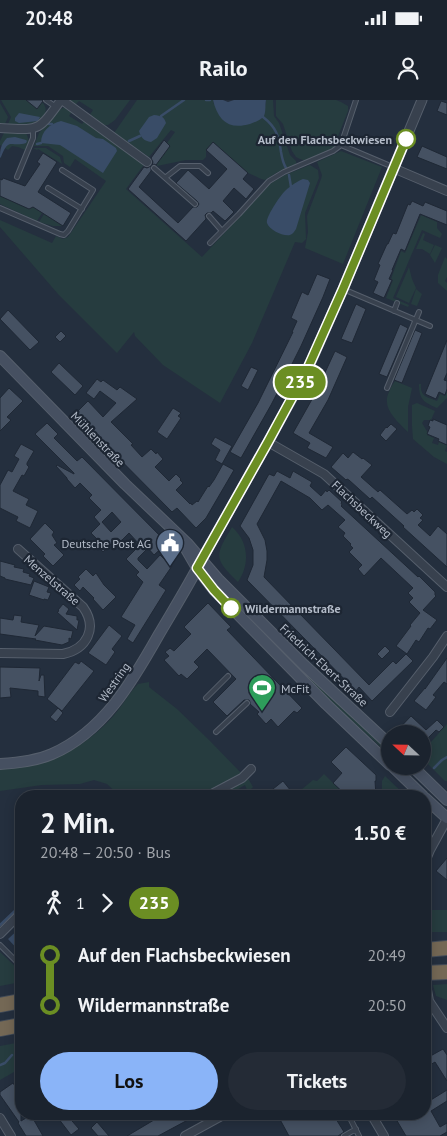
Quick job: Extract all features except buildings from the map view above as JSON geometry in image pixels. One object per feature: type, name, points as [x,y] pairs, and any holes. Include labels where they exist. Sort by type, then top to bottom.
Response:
[{"type":"highway","points":[[431,949],[447,948]]},
{"type":"highway","points":[[431,974],[447,972]]},
{"type":"highway","points":[[0,1005],[15,1002]]},
{"type":"highway","points":[[0,1029],[15,1027]]},
{"type":"main road","name":"Mühlenstraße","points":[[0,356],[125,484],[180,537],[199,563]]},
{"type":"main road","name":"Friedrich-Ebert-Straße","points":[[199,563],[218,579],[291,652],[381,737]]},
{"type":"main road","name":"Friedrich-Ebert-Straße","points":[[199,563],[214,590],[326,704],[381,756]]},
{"type":"main road","name":"Westring","points":[[0,764],[26,761],[52,754],[90,730],[104,717],[139,669],[199,563]]},
{"type":"main road","name":"Friedrich-Ebert-Straße","points":[[401,775],[417,790]]},
{"type":"main road","points":[[421,775],[447,800]]},
{"type":"main road","name":"Friedrich-Ebert-Straße","points":[[431,804],[447,819]]},
{"type":"street","points":[[199,563],[306,372],[422,100]]},
{"type":"street","points":[[0,128],[33,129],[39,127],[60,102],[147,162]]},
{"type":"street","points":[[393,168],[447,191]]},
{"type":"street","name":"Flachsbeckweg","points":[[268,442],[324,474],[447,587]]},
{"type":"street","name":"Menzelstraße","points":[[0,653],[63,654],[75,650],[84,642],[90,632],[88,616],[83,607],[18,549]]},
{"type":"street","points":[[390,712],[447,636]]},
{"type":"street","points":[[219,790],[242,778],[251,769]]},
{"type":"street","points":[[431,848],[447,819]]},
{"type":"street","points":[[0,934],[15,919]]},
{"type":"street","points":[[431,1007],[447,1028]]},
{"type":"street","points":[[0,1118],[11,1136]]},
{"type":"street","points":[[185,1136],[214,1120]]},
{"type":"street","points":[[375,1120],[384,1136]]},
{"type":"lane","points":[[46,100],[60,102]]},
{"type":"lane","points":[[210,243],[269,181],[284,172],[333,151],[341,145],[356,100]]},
{"type":"lane","points":[[17,177],[33,138],[33,129]]},
{"type":"lane","points":[[341,145],[393,168]]},
{"type":"lane","points":[[166,177],[180,166],[200,166],[208,173]]},
{"type":"lane","points":[[154,168],[195,204]]},
{"type":"lane","points":[[0,208],[64,235],[93,190],[62,170]]},
{"type":"lane","points":[[48,188],[82,209]]},
{"type":"lane","points":[[209,216],[222,231]]},
{"type":"lane","points":[[343,289],[430,326]]},
{"type":"lane","points":[[394,311],[397,303]]},
{"type":"lane","points":[[387,388],[418,312]]},
{"type":"lane","points":[[206,698],[228,676]]},
{"type":"lane","points":[[216,732],[247,703]]},
{"type":"lane","points":[[0,946],[15,960]]},
{"type":"lane","points":[[351,1120],[359,1136]]},
{"type":"lane","points":[[344,1136],[356,1129]]},
{"type":"green space","points":[[1,100],[26,100],[37,108],[42,102],[46,110],[41,120],[33,124],[8,124],[11,117]]},
{"type":"green space","points":[[68,100],[130,100],[115,120],[108,125],[103,125],[89,116],[93,110],[79,101],[75,105]]},
{"type":"green space","points":[[137,100],[213,100],[214,104],[264,114],[266,100],[273,100],[274,116],[279,123],[290,155],[296,161],[296,164],[265,180],[248,173],[213,142],[206,150],[206,157],[203,160],[186,160],[157,166],[157,163],[170,146],[167,143],[175,132],[171,130],[149,157],[114,133]]},
{"type":"green space","points":[[276,100],[336,100],[348,106],[348,111],[333,149],[306,161],[296,157],[292,151],[283,124],[276,116]]},
{"type":"green space","points":[[0,103],[8,117],[5,124],[0,123]]},
{"type":"green space","points":[[65,107],[72,111],[69,116],[82,124],[85,120],[140,160],[139,162],[144,165],[126,189],[202,257],[271,183],[310,165],[318,170],[319,178],[305,213],[306,239],[302,243],[295,242],[252,343],[220,403],[163,365],[135,336],[134,332],[117,353],[58,294],[0,227],[0,220],[52,243],[56,236],[63,239],[68,237],[106,181],[75,159],[70,167],[64,163],[63,156],[48,146],[34,146],[39,133],[58,110]]},
{"type":"green space","points":[[4,133],[25,133],[29,141],[25,150],[12,146],[8,150],[0,145]]},
{"type":"green space","points":[[33,148],[46,148],[60,157],[62,164],[38,149]]},
{"type":"green space","points":[[341,151],[382,167],[343,264],[305,248],[308,232],[307,216],[322,175],[317,162]]},
{"type":"green space","points":[[0,196],[29,209],[33,207],[42,213],[37,221],[0,204]]},
{"type":"green space","points":[[44,214],[63,226],[53,226],[39,222]]},
{"type":"green space","points":[[421,215],[437,222],[437,228],[442,234],[440,238],[422,230],[393,298],[409,305],[408,307],[386,298],[401,251],[405,253]]},
{"type":"green space","points":[[423,233],[425,234],[423,240],[434,245],[430,254],[422,249],[416,249]]},
{"type":"green space","points":[[435,245],[442,248],[435,263],[430,255]]},
{"type":"green space","points":[[445,257],[447,259],[447,277],[445,281],[447,283],[447,291],[438,283],[438,275]]},
{"type":"green space","points":[[409,267],[416,288],[409,303],[396,297]]},
{"type":"green space","points":[[416,289],[422,294],[417,306],[411,304]]},
{"type":"green space","points":[[395,381],[412,388],[408,407],[408,432],[391,414],[387,403],[389,392]]},
{"type":"green space","points":[[419,384],[421,384],[423,394],[427,397],[437,401],[440,394],[445,396],[447,392],[447,398],[437,408],[432,406],[421,397]]},
{"type":"green space","points":[[417,403],[435,411],[431,420],[424,420],[422,423],[428,433],[427,435],[434,438],[432,443],[438,445],[439,442],[447,445],[445,451],[447,452],[447,464],[434,457],[413,439],[412,405]]},
{"type":"green space","points":[[232,527],[242,539],[246,553],[245,568],[238,582],[224,567],[219,556],[222,544]]},
{"type":"green space","points":[[270,640],[381,741],[381,747],[317,690]]},
{"type":"green space","points":[[149,682],[149,687],[177,709],[243,775],[214,790],[114,790],[107,784],[94,780],[80,784],[42,785],[0,791],[0,769],[43,762],[58,757],[76,747],[108,721],[138,684]]},
{"type":"green space","points":[[447,724],[447,781],[431,767],[431,742]]},
{"type":"green space","points":[[324,774],[340,790],[301,790],[313,780],[317,781]]},
{"type":"green space","points":[[385,776],[400,790],[382,790],[382,781]]},
{"type":"green space","points":[[246,778],[253,787],[247,790],[245,785],[236,790],[224,790]]},
{"type":"green space","points":[[431,910],[447,910],[447,932],[431,932]]},
{"type":"green space","points":[[0,952],[15,966],[15,983],[0,986]]},
{"type":"green space","points":[[447,984],[447,1000],[436,996],[433,985]]},
{"type":"green space","points":[[15,1043],[15,1071],[0,1080],[0,1046]]},
{"type":"water","points":[[213,100],[228,102],[234,100],[266,100],[265,114],[258,121],[250,124],[243,126],[230,125],[221,118]]},
{"type":"water","points":[[19,113],[40,117],[38,121],[19,123],[15,121],[15,118]]},
{"type":"water","points":[[154,115],[162,117],[166,123],[157,138],[151,142],[146,141],[139,131],[149,117]]},
{"type":"water","points":[[61,121],[77,126],[116,148],[117,151],[103,173],[60,145],[41,143],[41,139],[47,129]]},
{"type":"water","points":[[15,137],[27,141],[26,143],[8,145],[0,158],[3,142],[7,138]]},
{"type":"water","points":[[303,179],[308,180],[310,183],[296,229],[290,235],[284,235],[268,226],[268,216],[284,192]]},
{"type":"water","points":[[15,933],[15,947],[8,939]]},
{"type":"waterway","points":[[161,116],[184,100]]},
{"type":"waterway","points":[[263,117],[276,132],[286,168]]},
{"type":"waterway","points":[[129,141],[140,136]]},
{"type":"waterway","points":[[37,144],[41,143]]},
{"type":"waterway","points":[[289,175],[291,187]]},
{"type":"waterway","points":[[434,768],[447,757]]},
{"type":"waterway","points":[[0,925],[15,911]]},
{"type":"waterway","points":[[0,1065],[5,1063],[12,1055]]},
{"type":"bus line","name":"235","points":[[231,608],[197,568],[306,372],[406,139]]},
{"type":"place","name":"Auf den Flachsbeckwiesen","points":[[406,139]]},
{"type":"place","name":"Deutsche Post AG","points":[[170,567]]},
{"type":"place","name":"Wildermannstraße","points":[[231,608]]},
{"type":"place","name":"McFit","points":[[262,712]]}]
